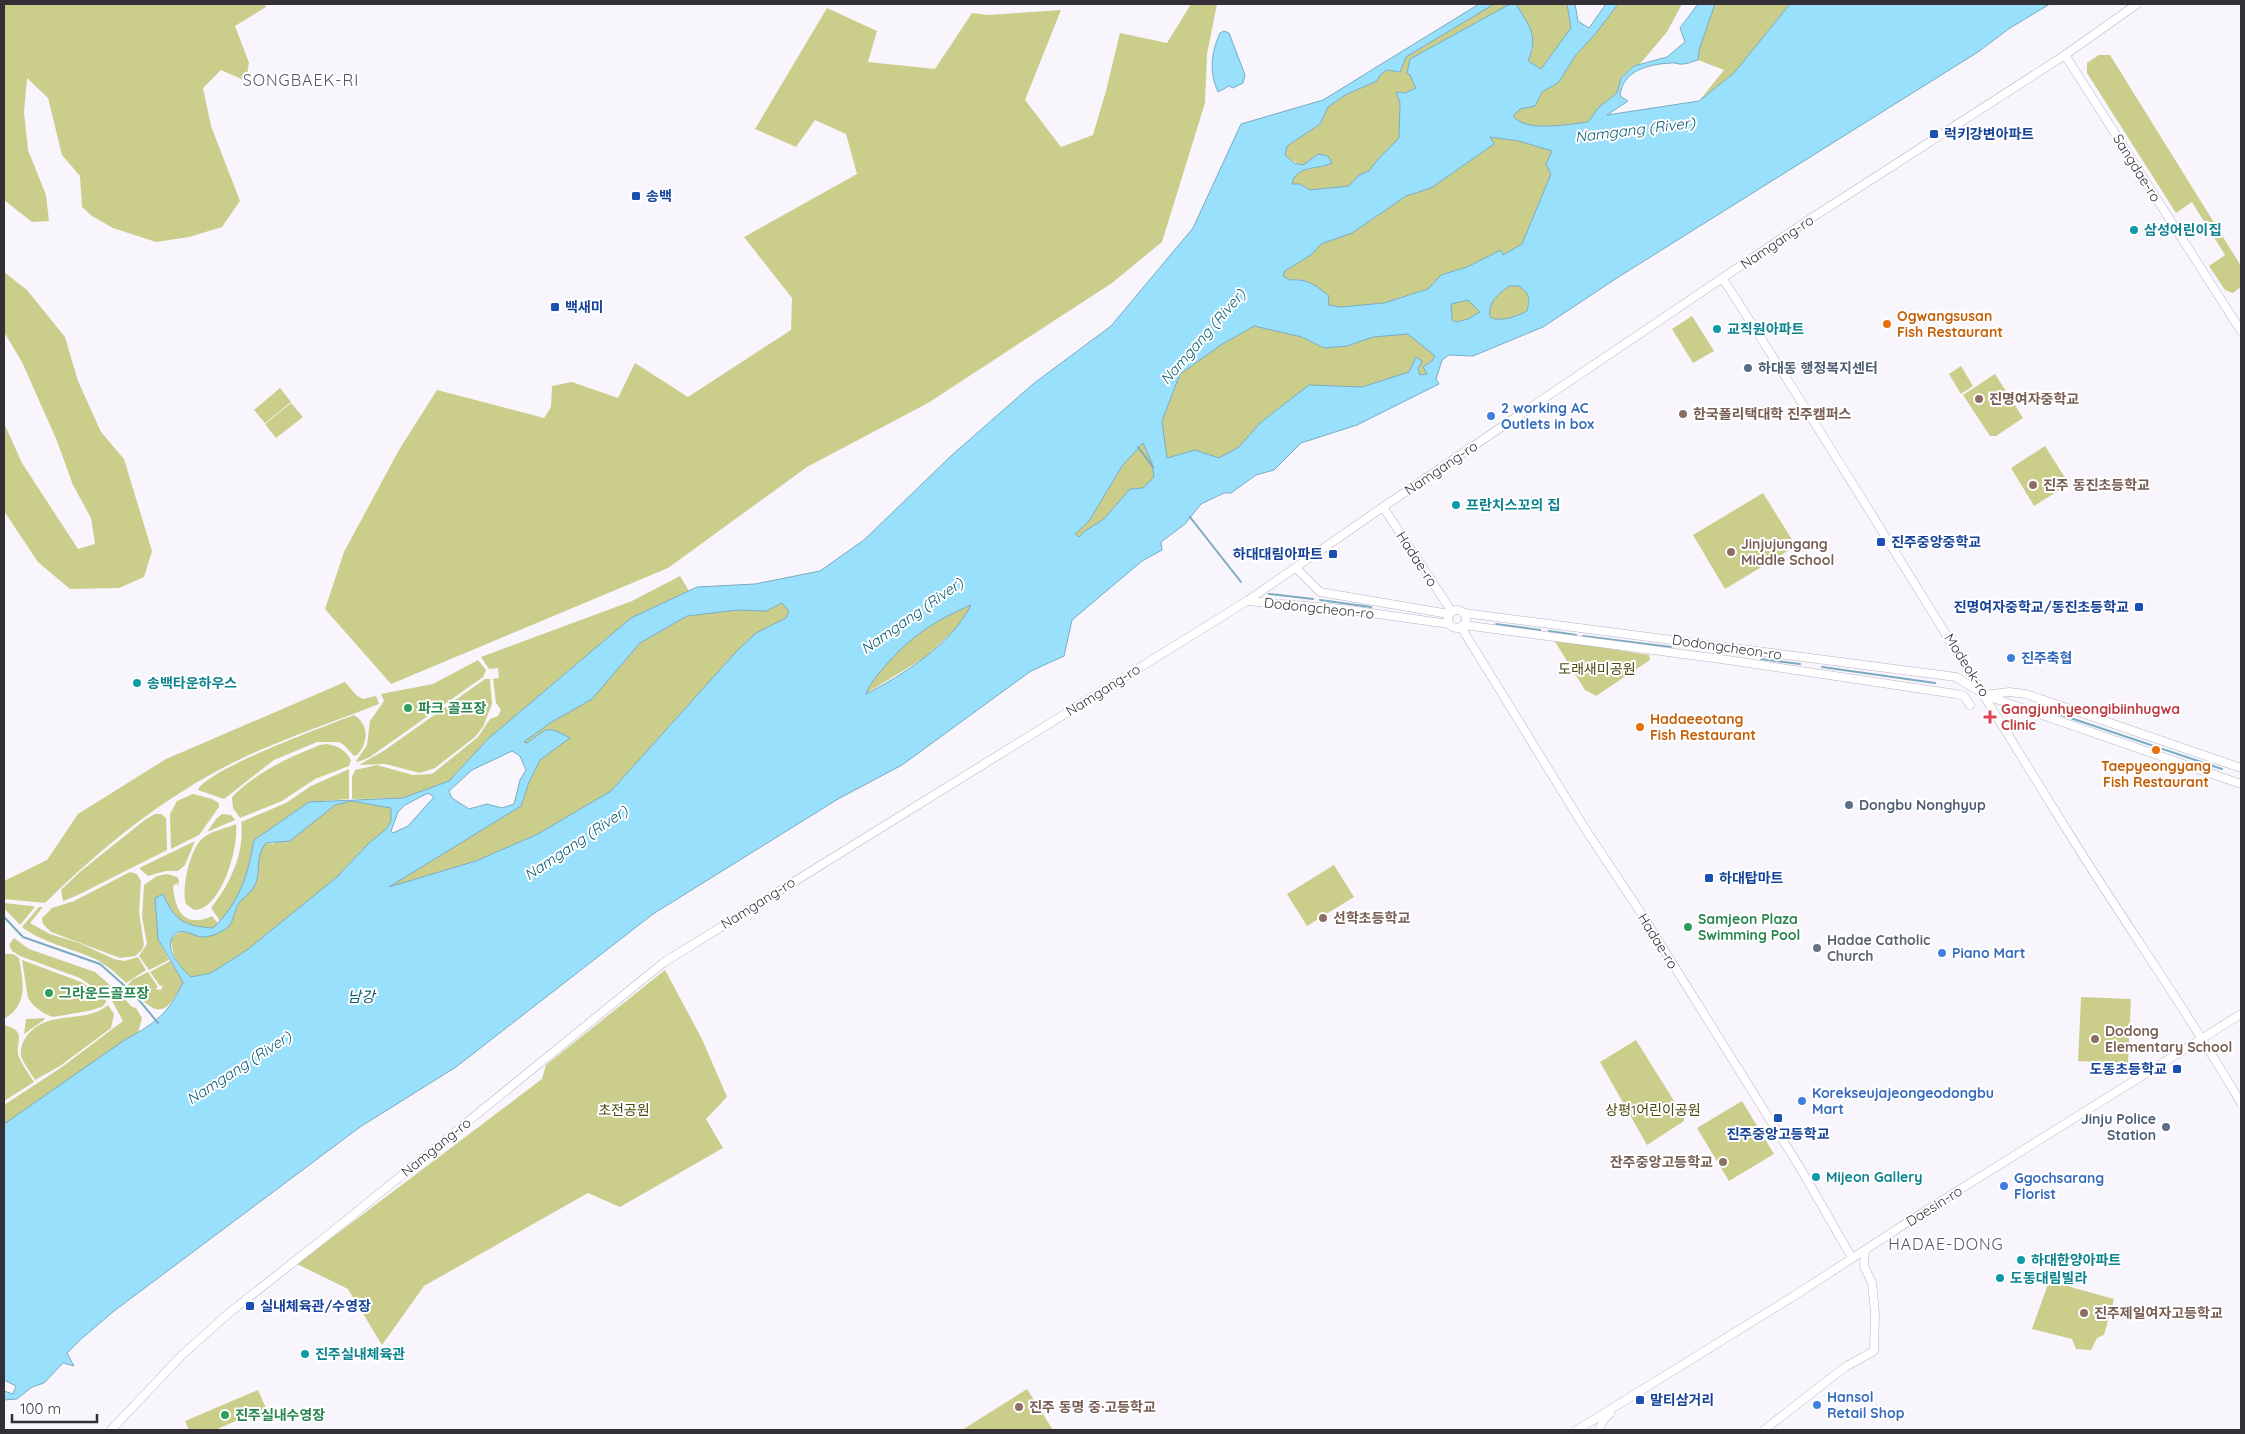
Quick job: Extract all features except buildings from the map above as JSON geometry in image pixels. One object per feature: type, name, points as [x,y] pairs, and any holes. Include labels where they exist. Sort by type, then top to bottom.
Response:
[{"type":"street","name":"Namgang-ro","points":[[111,1430],[182,1355],[229,1313],[338,1228],[664,963],[1248,601],[1383,507],[1807,221],[2065,56],[2137,4]]},
{"type":"street","name":"Sangdae-ro","points":[[2065,56],[2241,331]]},
{"type":"street","name":"Modeok-ro","points":[[1723,279],[1985,695],[2083,856],[2151,957],[2241,1103]]},
{"type":"street","name":"Hadae-ro","points":[[1383,507],[1450,613]]},
{"type":"street","name":"Dodongcheon-ro","points":[[1296,568],[1317,591],[1327,594],[1450,613]]},
{"type":"street","points":[[1323,608],[1318,604],[1317,598],[1327,594]]},
{"type":"street","name":"Dodongcheon-ro","points":[[1248,601],[1323,608],[1449,624]]},
{"type":"street","points":[[1457,610],[1464,613],[1466,619],[1463,626],[1453,627],[1449,624],[1450,613],[1457,610]]},
{"type":"street","name":"Dodongcheon-ro","points":[[1464,613],[1956,677],[1985,695],[2015,707],[2241,784]]},
{"type":"street","name":"Hadae-ro","points":[[1463,626],[1559,789],[1641,913],[1802,1171],[1852,1258]]},
{"type":"street","name":"Dodongcheon-ro","points":[[1463,626],[1693,655],[1956,694]]},
{"type":"street","points":[[1585,629],[1580,634],[1585,641]]},
{"type":"street","points":[[1692,643],[1697,651],[1693,655]]},
{"type":"street","points":[[1956,677],[1961,687],[1956,694],[1964,696],[1970,705]]},
{"type":"street","points":[[1985,695],[2009,692],[2024,694],[2241,768]]},
{"type":"street","points":[[2015,707],[2015,700],[2024,694]]},
{"type":"street","points":[[2218,777],[2225,772],[2223,762]]},
{"type":"street","name":"Daesin-ro","points":[[1582,1429],[1798,1294],[2007,1159],[2241,1014]]},
{"type":"street","points":[[1764,1430],[1844,1366],[1874,1351],[1874,1303],[1872,1284],[1864,1266],[1864,1251]]},
{"type":"street","points":[[1599,1430],[1604,1419],[1619,1406]]},
{"type":"green space","points":[[4,4],[265,4],[266,7],[235,26],[249,63],[246,81],[221,70],[203,88],[211,126],[240,201],[222,227],[189,237],[156,242],[113,228],[92,216],[82,207],[80,176],[62,155],[48,98],[27,78],[24,112],[28,150],[46,195],[49,221],[32,222],[4,200]]},
{"type":"green space","points":[[1191,4],[1217,4],[1207,54],[1205,103],[1162,242],[1112,283],[928,403],[807,467],[668,568],[391,684],[325,609],[344,552],[399,450],[437,390],[544,418],[551,407],[552,386],[572,382],[618,398],[635,363],[688,397],[791,330],[792,298],[744,237],[857,174],[846,134],[815,120],[796,147],[755,129],[827,8],[877,31],[868,62],[935,69],[972,13],[988,15],[1061,10],[1025,100],[1061,147],[1093,135],[1120,33],[1167,43]]},
{"type":"green space","points":[[1494,4],[1510,4],[1410,59],[1410,75],[1416,88],[1405,93],[1400,103],[1399,138],[1369,171],[1359,175],[1349,186],[1310,190],[1300,184],[1291,184],[1297,173],[1331,163],[1306,165],[1296,162],[1285,155],[1287,146],[1320,124],[1328,107],[1345,95],[1377,81],[1380,75],[1387,70],[1400,72],[1406,57]]},
{"type":"green space","points":[[1516,4],[1567,4],[1571,28],[1541,69],[1528,61],[1533,48]]},
{"type":"green space","points":[[1618,4],[1682,4],[1667,32],[1639,65],[1634,66],[1621,77],[1617,93],[1599,107],[1588,122],[1538,126],[1519,121],[1513,116],[1520,109],[1535,106],[1542,92],[1559,82],[1575,56],[1596,33]]},
{"type":"green space","points":[[1715,4],[1790,4],[1734,73],[1699,101],[1724,70],[1698,60],[1699,50]]},
{"type":"green space","points":[[2099,55],[2110,55],[2241,266],[2241,287],[2233,293],[2225,290],[2209,266],[2225,255],[2192,202],[2176,213],[2087,73],[2087,63]]},
{"type":"green space","points":[[1489,137],[1519,141],[1553,151],[1551,174],[1522,245],[1503,255],[1501,251],[1467,267],[1441,275],[1428,289],[1384,303],[1341,307],[1327,305],[1299,279],[1290,280],[1283,276],[1285,271],[1312,254],[1321,244],[1352,233],[1406,196],[1431,188],[1494,144]]},
{"type":"green space","points":[[4,272],[27,290],[65,337],[78,381],[101,432],[124,459],[152,551],[144,577],[119,588],[70,589],[38,562],[4,511],[4,423],[22,463],[78,549],[95,544],[91,518],[73,485],[57,441],[22,362],[4,332]]},
{"type":"green space","points":[[1508,286],[1519,286],[1525,291],[1529,299],[1527,311],[1514,317],[1503,319],[1489,317],[1492,303]]},
{"type":"green space","points":[[1468,300],[1480,312],[1468,319],[1456,322],[1452,320],[1451,303]]},
{"type":"green space","points":[[1692,316],[1714,351],[1693,363],[1672,329]]},
{"type":"green space","points":[[1254,326],[1302,337],[1324,348],[1347,346],[1373,337],[1408,334],[1435,355],[1432,361],[1423,367],[1427,374],[1420,376],[1418,369],[1362,388],[1309,385],[1260,423],[1239,447],[1219,458],[1195,450],[1167,458],[1162,421],[1180,374],[1221,345]]},
{"type":"green space","points":[[1961,366],[1973,386],[1961,394],[1949,374]]},
{"type":"green space","points":[[1995,374],[2023,418],[1996,436],[1990,436],[1963,395]]},
{"type":"green space","points":[[280,388],[291,402],[265,423],[254,410]]},
{"type":"green space","points":[[291,403],[303,417],[276,438],[265,424]]},
{"type":"green space","points":[[1143,443],[1152,463],[1154,477],[1143,488],[1130,489],[1104,519],[1085,531],[1079,538],[1075,534],[1089,521],[1122,466]]},
{"type":"green space","points":[[2045,446],[2069,484],[2034,506],[2011,468]]},
{"type":"green space","points":[[1763,493],[1796,546],[1725,589],[1693,535]]},
{"type":"green space","points":[[680,576],[689,591],[631,618],[489,738],[449,781],[403,798],[352,799],[352,777],[355,770],[377,765],[413,775],[432,774],[478,737],[490,719],[498,716],[501,710],[496,703],[493,679],[499,678],[498,668],[489,669],[481,657],[632,601]]},
{"type":"green space","points":[[782,603],[789,611],[786,618],[756,633],[736,652],[611,791],[538,834],[476,861],[386,888],[521,806],[529,782],[540,760],[569,738],[546,730],[527,743],[523,742],[550,723],[592,699],[640,643],[687,616],[737,610],[766,611]]},
{"type":"green space","points":[[971,605],[959,626],[924,658],[865,694],[885,664],[922,629]]},
{"type":"green space","name":"도래새미공원","points":[[1554,640],[1649,655],[1650,660],[1596,696],[1585,690]]},
{"type":"green space","name":"파크 골프장","points":[[478,660],[486,670],[483,677],[370,757],[358,762],[356,761],[367,745],[370,721],[384,701],[381,694],[433,684]]},
{"type":"green space","points":[[485,679],[490,679],[492,704],[483,727],[475,737],[435,768],[420,773],[385,764],[359,765],[385,750]]},
{"type":"green space","points":[[345,682],[356,695],[363,699],[376,696],[379,704],[293,736],[234,762],[204,778],[175,796],[121,836],[45,903],[4,899],[4,881],[47,860],[78,814],[166,759]]},
{"type":"green space","points":[[354,715],[363,724],[366,734],[361,750],[357,755],[354,756],[339,742],[317,742],[274,760],[224,799],[198,790],[206,781],[244,760]]},
{"type":"green space","points":[[326,744],[338,747],[344,751],[351,760],[349,766],[315,779],[282,801],[240,818],[233,808],[232,797],[242,788],[262,773],[284,761]]},
{"type":"green space","points":[[349,769],[349,799],[309,802],[254,840],[247,873],[239,893],[228,912],[220,921],[211,908],[235,868],[241,845],[241,822],[286,803],[311,786]]},
{"type":"green space","points":[[193,794],[212,799],[219,803],[219,807],[199,835],[171,849],[170,814],[177,801]]},
{"type":"green space","points":[[351,801],[391,808],[391,821],[386,829],[368,844],[337,877],[247,950],[211,973],[191,977],[177,961],[171,940],[174,936],[185,932],[202,937],[233,918],[240,901],[254,887],[258,859],[261,849],[266,843],[273,844],[315,820],[335,805]]},
{"type":"green space","points":[[155,814],[161,814],[166,818],[167,850],[63,901],[61,890],[81,871],[146,819]]},
{"type":"green space","points":[[222,814],[231,815],[235,820],[207,832],[216,819]]},
{"type":"green space","points":[[236,824],[235,847],[227,875],[213,900],[204,907],[194,910],[186,904],[185,889],[188,869],[194,850],[198,843],[206,836]]},
{"type":"green space","points":[[195,841],[185,865],[178,871],[166,871],[148,876],[139,868]]},
{"type":"green space","points":[[1334,865],[1354,897],[1307,926],[1287,894]]},
{"type":"green space","points":[[130,872],[137,874],[141,881],[139,912],[144,945],[142,950],[135,956],[120,958],[51,932],[43,924],[42,918],[52,908],[74,901]]},
{"type":"green space","points":[[167,874],[177,877],[179,880],[178,887],[177,883],[173,886],[174,895],[183,915],[188,919],[194,920],[212,916],[218,923],[213,928],[195,926],[182,921],[176,917],[163,895],[158,939],[169,960],[149,970],[139,956],[147,944],[142,917],[144,885],[157,876]]},
{"type":"green space","points":[[4,903],[35,907],[20,925],[4,908]]},
{"type":"green space","points":[[39,907],[43,907],[30,923],[50,934],[79,943],[114,959],[124,961],[138,957],[146,970],[126,983],[104,964],[95,959],[30,933],[22,927]]},
{"type":"green space","points":[[14,938],[29,949],[95,972],[118,992],[109,998],[80,978],[20,956],[12,951],[9,945]]},
{"type":"green space","points":[[4,954],[13,954],[19,958],[23,984],[21,999],[17,1007],[4,1019]]},
{"type":"green space","points":[[22,960],[81,982],[94,994],[106,1000],[106,1002],[102,1007],[88,1011],[53,1017],[45,1014],[34,1006],[28,998]]},
{"type":"green space","points":[[170,961],[183,982],[170,1004],[158,1009],[145,1002],[128,985],[132,980],[148,972],[158,987],[155,989],[161,990],[163,985],[160,986],[150,972]]},
{"type":"green space","name":"초전공원","points":[[665,970],[702,1039],[727,1097],[706,1119],[723,1148],[620,1207],[588,1193],[424,1286],[382,1345],[348,1289],[297,1264],[542,1079],[546,1065]]},
{"type":"green space","points":[[119,993],[132,1007],[136,1008],[142,1018],[138,1033],[4,1124],[4,1105],[62,1067],[123,1021],[111,999]]},
{"type":"green space","points":[[2081,997],[2131,999],[2128,1063],[2078,1061]]},
{"type":"green space","points":[[108,1005],[114,1014],[111,1028],[60,1066],[35,1080],[21,1054],[25,1039],[35,1028],[55,1019],[99,1011]]},
{"type":"green space","points":[[45,1018],[44,1020],[24,1034],[26,1019]]},
{"type":"green space","points":[[4,1025],[12,1028],[18,1034],[19,1057],[34,1082],[4,1101]]},
{"type":"green space","name":"상평1어린이공원","points":[[1636,1040],[1684,1117],[1684,1121],[1647,1145],[1600,1062]]},
{"type":"green space","points":[[1742,1101],[1774,1154],[1729,1181],[1697,1128]]},
{"type":"green space","points":[[2049,1281],[2114,1299],[2104,1335],[2097,1338],[2091,1350],[2076,1349],[2072,1339],[2032,1329]]},
{"type":"green space","name":"진주 동명 중·고등학교","points":[[1027,1389],[1053,1430],[962,1430]]},
{"type":"green space","name":"진주실내수영장","points":[[258,1390],[266,1408],[215,1430],[189,1430],[185,1421]]},
{"type":"water","points":[[1479,4],[1494,4],[1406,57],[1400,72],[1387,70],[1380,75],[1377,81],[1345,95],[1328,107],[1320,124],[1287,146],[1285,155],[1294,163],[1303,165],[1318,154],[1328,156],[1332,163],[1302,171],[1294,178],[1292,184],[1300,184],[1310,190],[1349,186],[1359,175],[1369,171],[1399,138],[1400,103],[1396,92],[1405,93],[1416,88],[1410,75],[1407,73],[1410,59],[1510,4],[1516,4],[1531,31],[1533,44],[1528,61],[1541,69],[1571,28],[1567,4],[1575,4],[1578,21],[1589,28],[1606,4],[1618,4],[1596,33],[1575,56],[1559,82],[1542,92],[1535,106],[1520,109],[1513,116],[1519,121],[1528,124],[1548,126],[1588,122],[1599,107],[1617,93],[1621,78],[1634,66],[1667,57],[1685,42],[1680,28],[1698,4],[1715,4],[1699,50],[1698,60],[1685,64],[1654,65],[1631,74],[1622,87],[1620,96],[1628,101],[1607,115],[1699,101],[1734,73],[1790,4],[2050,4],[2010,28],[1978,52],[1620,276],[1543,327],[1473,356],[1449,355],[1442,360],[1436,379],[1439,384],[1357,425],[1301,443],[1274,470],[1256,475],[1231,493],[1224,493],[1201,504],[1185,524],[1161,542],[1162,550],[1142,561],[1072,620],[1064,656],[1031,671],[902,765],[838,799],[653,914],[456,1067],[360,1127],[114,1311],[67,1353],[74,1366],[63,1363],[44,1383],[32,1387],[17,1399],[4,1400],[4,1391],[13,1394],[16,1386],[4,1380],[4,1124],[126,1039],[146,1028],[172,1002],[183,982],[158,939],[155,898],[163,894],[176,916],[195,926],[213,928],[236,898],[246,876],[254,840],[309,802],[403,798],[449,781],[489,738],[631,618],[697,587],[755,584],[820,571],[864,540],[952,455],[1033,384],[1111,326],[1193,228],[1241,124],[1323,100]],"holes":[[[1490,137],[1519,141],[1552,151],[1546,164],[1551,174],[1522,244],[1503,255],[1501,250],[1467,267],[1441,275],[1428,289],[1384,303],[1341,307],[1328,305],[1329,296],[1315,286],[1306,281],[1290,280],[1283,276],[1285,271],[1312,254],[1321,244],[1352,233],[1406,196],[1431,188],[1494,144]],[[1509,286],[1519,286],[1528,297],[1527,311],[1514,317],[1503,319],[1490,317],[1490,307],[1494,299]],[[1468,300],[1480,312],[1468,319],[1456,322],[1452,320],[1451,304]],[[1254,326],[1302,337],[1324,348],[1347,346],[1373,337],[1408,334],[1435,356],[1432,361],[1423,367],[1427,374],[1420,375],[1418,369],[1422,361],[1416,357],[1409,372],[1362,387],[1309,385],[1260,423],[1239,447],[1219,458],[1195,450],[1167,458],[1162,421],[1180,374],[1221,345]],[[1143,443],[1152,463],[1154,477],[1143,488],[1130,489],[1104,519],[1079,537],[1075,534],[1089,521],[1122,466]],[[782,603],[789,611],[786,618],[756,633],[736,652],[611,791],[538,834],[476,861],[389,887],[521,806],[529,782],[540,760],[570,738],[556,731],[547,730],[527,743],[524,742],[550,723],[592,699],[640,643],[687,616],[737,610],[766,611]],[[971,605],[952,633],[925,657],[895,678],[866,694],[877,675],[895,655],[915,637],[946,617]],[[512,751],[520,756],[526,770],[520,780],[514,804],[502,808],[487,804],[469,809],[452,798],[449,791],[472,770]],[[428,793],[434,797],[408,826],[393,833],[391,831],[398,812],[405,805]],[[351,801],[391,808],[391,821],[386,829],[368,844],[337,877],[247,950],[211,973],[191,977],[175,959],[170,943],[172,938],[179,932],[187,932],[203,937],[209,936],[228,927],[232,922],[239,903],[254,887],[258,876],[260,854],[266,843],[290,841],[335,805]]]},
{"type":"water","points":[[1224,31],[1229,33],[1245,75],[1243,83],[1233,88],[1229,86],[1218,92],[1213,77],[1212,62],[1217,40],[1220,33]]},
{"type":"waterway","points":[[1138,447],[1153,467]]},
{"type":"waterway","points":[[1190,517],[1241,582]]},
{"type":"waterway","points":[[1269,594],[1313,599]]},
{"type":"waterway","points":[[1320,600],[1371,607]]},
{"type":"waterway","points":[[1496,624],[1540,630]]},
{"type":"waterway","points":[[1549,631],[1576,635]]},
{"type":"waterway","points":[[1583,636],[1671,647]]},
{"type":"waterway","points":[[1761,659],[1800,664]]},
{"type":"waterway","points":[[1822,667],[1935,683]]},
{"type":"waterway","points":[[2035,706],[2222,769]]},
{"type":"waterway","points":[[4,917],[23,937],[100,964],[134,994],[158,1023]]},
{"type":"place","name":"럭키강변아파트","points":[[1934,134]]},
{"type":"place","name":"송백","points":[[636,196]]},
{"type":"place","name":"삼성어린이집","points":[[2134,230]]},
{"type":"place","name":"백새미","points":[[555,307]]},
{"type":"place","name":"Ogwangsusan Fish Restaurant","points":[[1887,324]]},
{"type":"place","name":"교직원아파트","points":[[1717,329]]},
{"type":"place","name":"하대동 행정복지센터","points":[[1748,368]]},
{"type":"place","name":"진명여자중학교","points":[[1979,399]]},
{"type":"place","name":"한국폴리택대학 진주캠퍼스","points":[[1683,414]]},
{"type":"place","name":"2 working AC Outlets in box","points":[[1491,416]]},
{"type":"place","name":"진주 동진초등학교","points":[[2033,485]]},
{"type":"place","name":"프란치스꼬의 집","points":[[1456,505]]},
{"type":"place","name":"진주중앙중학교","points":[[1881,542]]},
{"type":"place","name":"Jinjujungang Middle School","points":[[1731,552]]},
{"type":"place","name":"하대대림아파트","points":[[1333,554]]},
{"type":"place","name":"진명여자중학교/동진초등학교","points":[[2139,607]]},
{"type":"place","name":"진주축협","points":[[2011,658]]},
{"type":"place","name":"송백타운하우스","points":[[137,683]]},
{"type":"place","name":"파크 골프장","points":[[408,708]]},
{"type":"place","name":"Gangjunhyeongibiinhugwa Clinic","points":[[1990,717]]},
{"type":"place","name":"Hadaeeotang Fish Restaurant","points":[[1640,727]]},
{"type":"place","name":"Taepyeongyang Fish Restaurant","points":[[2156,750]]},
{"type":"place","name":"Dongbu Nonghyup","points":[[1849,805]]},
{"type":"place","name":"하대탑마트","points":[[1709,878]]},
{"type":"place","name":"선학초등학교","points":[[1323,918]]},
{"type":"place","name":"Samjeon Plaza Swimming Pool","points":[[1688,927]]},
{"type":"place","name":"Hadae Catholic Church","points":[[1817,948]]},
{"type":"place","name":"Piano Mart","points":[[1942,953]]},
{"type":"place","name":"그라운드골프장","points":[[49,993]]},
{"type":"place","name":"Dodong Elementary School","points":[[2095,1039]]},
{"type":"place","name":"도동초등학교","points":[[2177,1069]]},
{"type":"place","name":"Korekseujajeongeodongbu Mart","points":[[1802,1101]]},
{"type":"place","name":"진주중앙고등학교","points":[[1778,1118]]},
{"type":"place","name":"Jinju Police Station","points":[[2166,1127]]},
{"type":"place","name":"잔주중앙고등학교","points":[[1723,1162]]},
{"type":"place","name":"Mijeon Gallery","points":[[1816,1177]]},
{"type":"place","name":"Ggochsarang Florist","points":[[2004,1186]]},
{"type":"place","name":"하대한양아파트","points":[[2021,1260]]},
{"type":"place","name":"도동대림빌라","points":[[2000,1278]]},
{"type":"place","name":"실내체육관/수영장","points":[[250,1306]]},
{"type":"place","name":"진주제일여자고등학교","points":[[2084,1313]]},
{"type":"place","name":"진주실내체육관","points":[[305,1354]]},
{"type":"place","name":"말티삼거리","points":[[1640,1400]]},
{"type":"place","name":"Hansol Retail Shop","points":[[1817,1405]]},
{"type":"place","name":"진주 동명 중·고등학교","points":[[1019,1407]]},
{"type":"place","name":"진주실내수영장","points":[[225,1415]]},
{"type":"district","name":"SONGBAEK-RI","points":[[301,80]]},
{"type":"district","name":"HADAE-DONG","points":[[1946,1244]]},
{"type":"water label","name":"Namgang (River)","points":[[1635,130]]},
{"type":"water label","name":"Namgang (River)","points":[[1203,337]]},
{"type":"water label","name":"Namgang (River)","points":[[912,616]]},
{"type":"water label","name":"Namgang (River)","points":[[576,843]]},
{"type":"water label","name":"남강","points":[[361,997]]},
{"type":"water label","name":"Namgang (River)","points":[[239,1068]]}]
